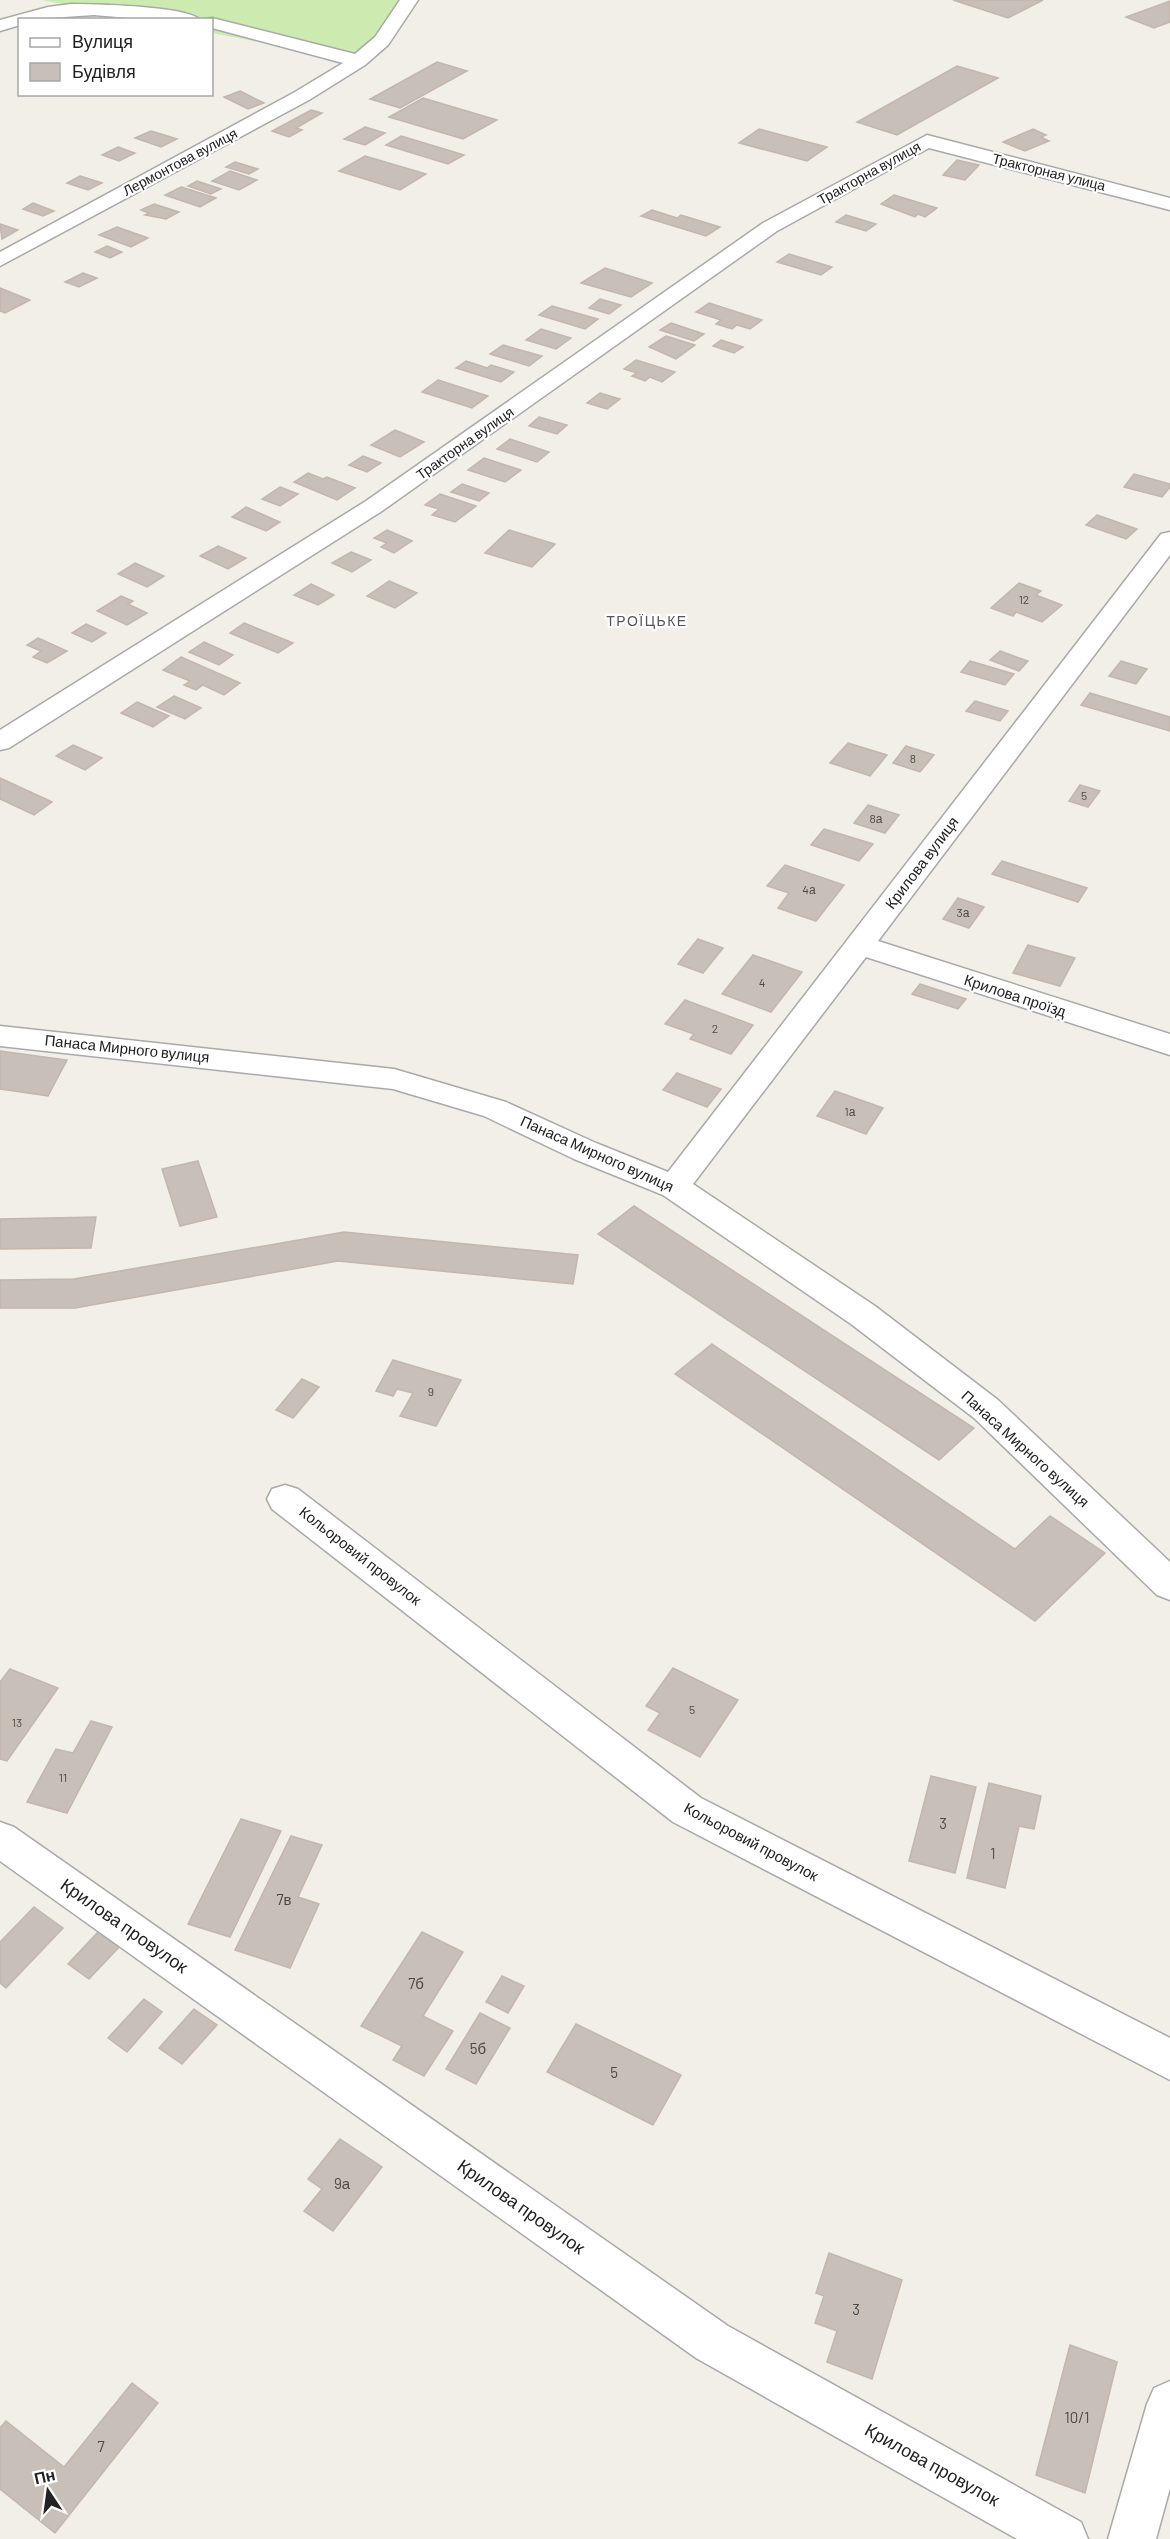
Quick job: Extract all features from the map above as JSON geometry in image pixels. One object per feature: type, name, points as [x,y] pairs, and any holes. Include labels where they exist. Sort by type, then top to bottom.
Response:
[{"type":"street","name":"Лермонтова вулиця","points":[[0,260],[302,96],[358,61],[382,41],[410,0]]},
{"type":"street","points":[[19,18],[28,14],[46,14],[93,7],[176,18]]},
{"type":"street","points":[[0,26],[18,18]]},
{"type":"street","points":[[219,19],[358,61]]},
{"type":"street","points":[[0,41],[18,30]]},
{"type":"street","name":"Тракторная улица","points":[[927,141],[1170,204]]},
{"type":"street","name":"Тракторна вулиця","points":[[0,742],[374,506],[770,228],[927,141]]},
{"type":"street","name":"Крилова вулиця","points":[[674,1187],[1170,539]]},
{"type":"street","name":"Крилова проїзд","points":[[860,945],[1170,1045]]},
{"type":"street","name":"Панаса Мирного вулиця","points":[[0,1036],[394,1079],[495,1109],[585,1151],[674,1187],[863,1315],[986,1409],[1170,1585]]},
{"type":"street","name":"Кольоровий провулок","points":[[285,1498],[687,1810],[1170,2060]]},
{"type":"street","name":"Крилова провулок","points":[[0,1839],[712,2342],[1064,2539]]},
{"type":"street","points":[[1132,2539],[1170,2404]]},
{"type":"green space","points":[[41,0],[409,0],[358,61],[213,33],[213,18],[138,18]]},
{"type":"building","points":[[953,0],[1043,0],[1008,18]]},
{"type":"building","points":[[1170,1],[1170,22],[1154,28],[1126,17]]},
{"type":"building","points":[[437,62],[467,71],[400,108],[370,99]]},
{"type":"building","points":[[957,66],[998,78],[897,135],[857,122]]},
{"type":"building","points":[[240,91],[264,103],[248,109],[224,97]]},
{"type":"building","points":[[423,98],[497,120],[463,139],[389,117]]},
{"type":"building","points":[[311,110],[322,113],[296,128],[302,130],[289,137],[272,131]]},
{"type":"building","points":[[365,127],[385,133],[365,145],[344,139]]},
{"type":"building","points":[[759,129],[827,147],[807,161],[739,143]]},
{"type":"building","points":[[1033,129],[1046,135],[1041,137],[1049,141],[1025,151],[1003,142]]},
{"type":"building","points":[[151,131],[177,139],[161,147],[135,138]]},
{"type":"building","points":[[401,136],[464,155],[448,164],[386,145]]},
{"type":"building","points":[[118,147],[135,153],[119,161],[102,155]]},
{"type":"building","points":[[365,156],[426,174],[400,190],[339,171]]},
{"type":"building","points":[[957,160],[979,165],[965,180],[943,175]]},
{"type":"building","points":[[235,162],[258,169],[249,174],[226,167]]},
{"type":"building","points":[[230,171],[257,180],[239,190],[212,181]]},
{"type":"building","points":[[80,176],[102,183],[88,190],[67,183]]},
{"type":"building","points":[[197,181],[221,189],[211,194],[188,186]]},
{"type":"building","points":[[181,187],[216,198],[200,207],[165,195]]},
{"type":"building","points":[[894,195],[937,208],[925,217],[918,214],[915,217],[881,204]]},
{"type":"building","points":[[33,203],[54,211],[43,216],[23,209]]},
{"type":"building","points":[[154,204],[179,212],[166,219],[145,215],[149,213],[141,210]]},
{"type":"building","points":[[652,210],[677,218],[681,215],[720,227],[706,236],[641,216]]},
{"type":"building","points":[[846,215],[876,224],[866,231],[836,222]]},
{"type":"building","points":[[0,224],[18,230],[2,239]]},
{"type":"building","points":[[117,227],[148,238],[131,247],[99,235]]},
{"type":"building","points":[[107,246],[122,252],[110,258],[95,252]]},
{"type":"building","points":[[789,254],[832,267],[821,275],[777,262]]},
{"type":"building","points":[[605,268],[652,283],[631,297],[581,283]]},
{"type":"building","points":[[83,273],[97,278],[79,287],[65,282]]},
{"type":"building","points":[[0,288],[30,300],[5,313],[0,311]]},
{"type":"building","points":[[600,299],[621,305],[609,314],[589,308]]},
{"type":"building","points":[[709,303],[762,320],[750,329],[737,325],[732,329],[716,324],[721,320],[696,312]]},
{"type":"building","points":[[552,306],[598,319],[585,329],[539,315]]},
{"type":"building","points":[[671,323],[704,334],[694,341],[660,330]]},
{"type":"building","points":[[541,329],[571,338],[556,349],[526,340]]},
{"type":"building","points":[[666,336],[695,345],[676,359],[649,347]]},
{"type":"building","points":[[721,340],[743,347],[734,353],[713,346]]},
{"type":"building","points":[[503,345],[542,356],[529,366],[490,354]]},
{"type":"building","points":[[636,360],[675,372],[662,382],[650,377],[645,381],[632,376],[637,373],[624,369]]},
{"type":"building","points":[[466,361],[487,368],[491,365],[514,372],[501,382],[456,368]]},
{"type":"building","points":[[438,380],[488,396],[472,408],[422,392]]},
{"type":"building","points":[[600,393],[620,399],[607,409],[587,403]]},
{"type":"building","points":[[539,417],[567,425],[557,434],[529,426]]},
{"type":"building","points":[[395,430],[424,442],[400,457],[371,445]]},
{"type":"building","points":[[510,439],[549,452],[537,462],[497,449]]},
{"type":"building","points":[[363,456],[381,463],[367,472],[349,465]]},
{"type":"building","points":[[484,458],[521,470],[505,482],[468,470]]},
{"type":"building","points":[[308,473],[323,479],[327,477],[355,488],[337,500],[294,482]]},
{"type":"building","points":[[1134,474],[1170,484],[1170,487],[1162,497],[1124,487]]},
{"type":"building","points":[[462,484],[489,493],[479,501],[451,492]]},
{"type":"building","points":[[280,487],[298,494],[280,506],[262,499]]},
{"type":"building","points":[[440,494],[476,506],[455,522],[432,515],[439,509],[425,505]]},
{"type":"building","points":[[246,507],[280,522],[266,531],[232,517]]},
{"type":"building","points":[[1097,515],[1137,529],[1126,539],[1086,525]]},
{"type":"building","points":[[387,530],[412,541],[394,553],[381,547],[387,543],[374,538]]},
{"type":"building","points":[[509,530],[555,544],[532,567],[485,553]]},
{"type":"building","points":[[218,546],[246,558],[228,569],[200,556]]},
{"type":"building","points":[[351,552],[371,560],[352,572],[332,563]]},
{"type":"building","points":[[135,563],[164,576],[147,587],[118,574]]},
{"type":"building","points":[[389,581],[417,593],[395,608],[367,596]]},
{"type":"building","points":[[1019,583],[1041,591],[1036,595],[1062,605],[1042,622],[1016,612],[1013,616],[991,608]]},
{"type":"building","points":[[311,584],[334,595],[318,605],[294,595]]},
{"type":"building","points":[[121,596],[133,601],[128,604],[147,613],[127,625],[97,611]]},
{"type":"building","points":[[244,623],[293,643],[278,653],[230,633]]},
{"type":"building","points":[[86,624],[106,633],[92,642],[72,633]]},
{"type":"building","points":[[38,638],[67,651],[47,663],[33,657],[41,651],[27,645]]},
{"type":"building","points":[[204,642],[233,655],[219,665],[189,652]]},
{"type":"building","points":[[1000,651],[1028,661],[1019,671],[990,660]]},
{"type":"building","points":[[181,657],[240,683],[224,695],[203,685],[196,690],[184,685],[190,681],[163,670]]},
{"type":"building","points":[[970,661],[1014,674],[1005,685],[961,672]]},
{"type":"building","points":[[1121,661],[1147,669],[1136,684],[1109,676]]},
{"type":"building","points":[[1090,693],[1170,717],[1170,731],[1081,705]]},
{"type":"building","points":[[174,696],[201,708],[185,719],[157,707]]},
{"type":"building","points":[[975,701],[1008,711],[1000,721],[966,711]]},
{"type":"building","points":[[137,702],[169,716],[153,727],[121,713]]},
{"type":"building","points":[[848,743],[887,755],[870,776],[830,763]]},
{"type":"building","points":[[73,745],[102,758],[85,770],[56,756]]},
{"type":"building","points":[[906,746],[934,755],[920,772],[893,763]]},
{"type":"building","points":[[0,778],[52,802],[34,815],[0,799]]},
{"type":"building","points":[[1080,785],[1100,791],[1088,807],[1069,801]]},
{"type":"building","points":[[868,805],[899,815],[885,833],[854,823]]},
{"type":"building","points":[[824,829],[873,844],[859,861],[811,845]]},
{"type":"building","points":[[1002,861],[1087,888],[1078,902],[992,874]]},
{"type":"building","points":[[785,865],[844,885],[816,921],[778,908],[789,893],[767,886]]},
{"type":"building","points":[[958,898],[984,907],[969,928],[943,919]]},
{"type":"building","points":[[698,939],[723,948],[703,973],[678,964]]},
{"type":"building","points":[[1028,945],[1075,958],[1060,986],[1013,973]]},
{"type":"building","points":[[753,955],[802,972],[771,1012],[722,994]]},
{"type":"building","points":[[920,984],[966,999],[958,1009],[912,994]]},
{"type":"building","points":[[685,1000],[753,1025],[731,1054],[690,1039],[694,1034],[665,1024]]},
{"type":"building","points":[[0,1051],[67,1060],[48,1096],[0,1089]]},
{"type":"building","points":[[677,1073],[721,1089],[707,1107],[663,1090]]},
{"type":"building","points":[[835,1091],[883,1108],[866,1134],[817,1116]]},
{"type":"building","points":[[198,1161],[217,1217],[180,1226],[162,1169]]},
{"type":"building","points":[[634,1206],[974,1428],[939,1460],[598,1234]]},
{"type":"building","points":[[96,1217],[91,1248],[0,1249],[0,1219]]},
{"type":"building","points":[[344,1232],[578,1255],[573,1284],[338,1261],[75,1308],[0,1308],[0,1280],[74,1279]]},
{"type":"building","points":[[712,1344],[1015,1549],[1050,1516],[1105,1553],[1035,1621],[675,1374]]},
{"type":"building","points":[[393,1360],[461,1380],[436,1426],[400,1416],[413,1393],[397,1389],[393,1396],[376,1391]]},
{"type":"building","points":[[302,1379],[319,1387],[293,1418],[276,1410]]},
{"type":"building","points":[[673,1668],[738,1700],[700,1757],[648,1730],[660,1713],[646,1706]]},
{"type":"building","points":[[10,1669],[58,1688],[7,1761],[0,1759],[0,1682]]},
{"type":"building","points":[[91,1721],[112,1727],[67,1813],[27,1802],[56,1749],[73,1753]]},
{"type":"building","points":[[931,1776],[976,1787],[955,1873],[909,1861]]},
{"type":"building","points":[[989,1783],[1041,1796],[1034,1829],[1019,1826],[1005,1888],[967,1878]]},
{"type":"building","points":[[241,1819],[281,1831],[230,1937],[188,1924]]},
{"type":"building","points":[[291,1836],[322,1845],[298,1897],[319,1904],[290,1968],[235,1950]]},
{"type":"building","points":[[34,1907],[63,1928],[6,1988],[0,1983],[0,1942]]},
{"type":"building","points":[[99,1931],[120,1946],[89,1979],[68,1964]]},
{"type":"building","points":[[422,1932],[463,1952],[423,2016],[453,2031],[424,2076],[393,2060],[402,2046],[361,2026]]},
{"type":"building","points":[[502,1976],[524,1986],[508,2013],[486,2002]]},
{"type":"building","points":[[144,1999],[162,2012],[127,2052],[108,2038]]},
{"type":"building","points":[[194,2009],[217,2025],[182,2064],[159,2048]]},
{"type":"building","points":[[480,2013],[510,2028],[476,2084],[446,2069]]},
{"type":"building","points":[[576,2024],[681,2075],[653,2125],[547,2072]]},
{"type":"building","points":[[340,2139],[382,2167],[333,2231],[304,2211],[322,2189],[308,2179]]},
{"type":"building","points":[[829,2253],[902,2280],[872,2379],[827,2362],[837,2331],[815,2323],[824,2296],[816,2293]]},
{"type":"building","points":[[1070,2345],[1117,2362],[1085,2493],[1036,2475]]},
{"type":"building","points":[[132,2383],[158,2403],[55,2533],[0,2489],[0,2428],[6,2421],[64,2467]]},
{"type":"district","name":"ТРОЇЦЬКЕ","points":[[647,621]]}]
